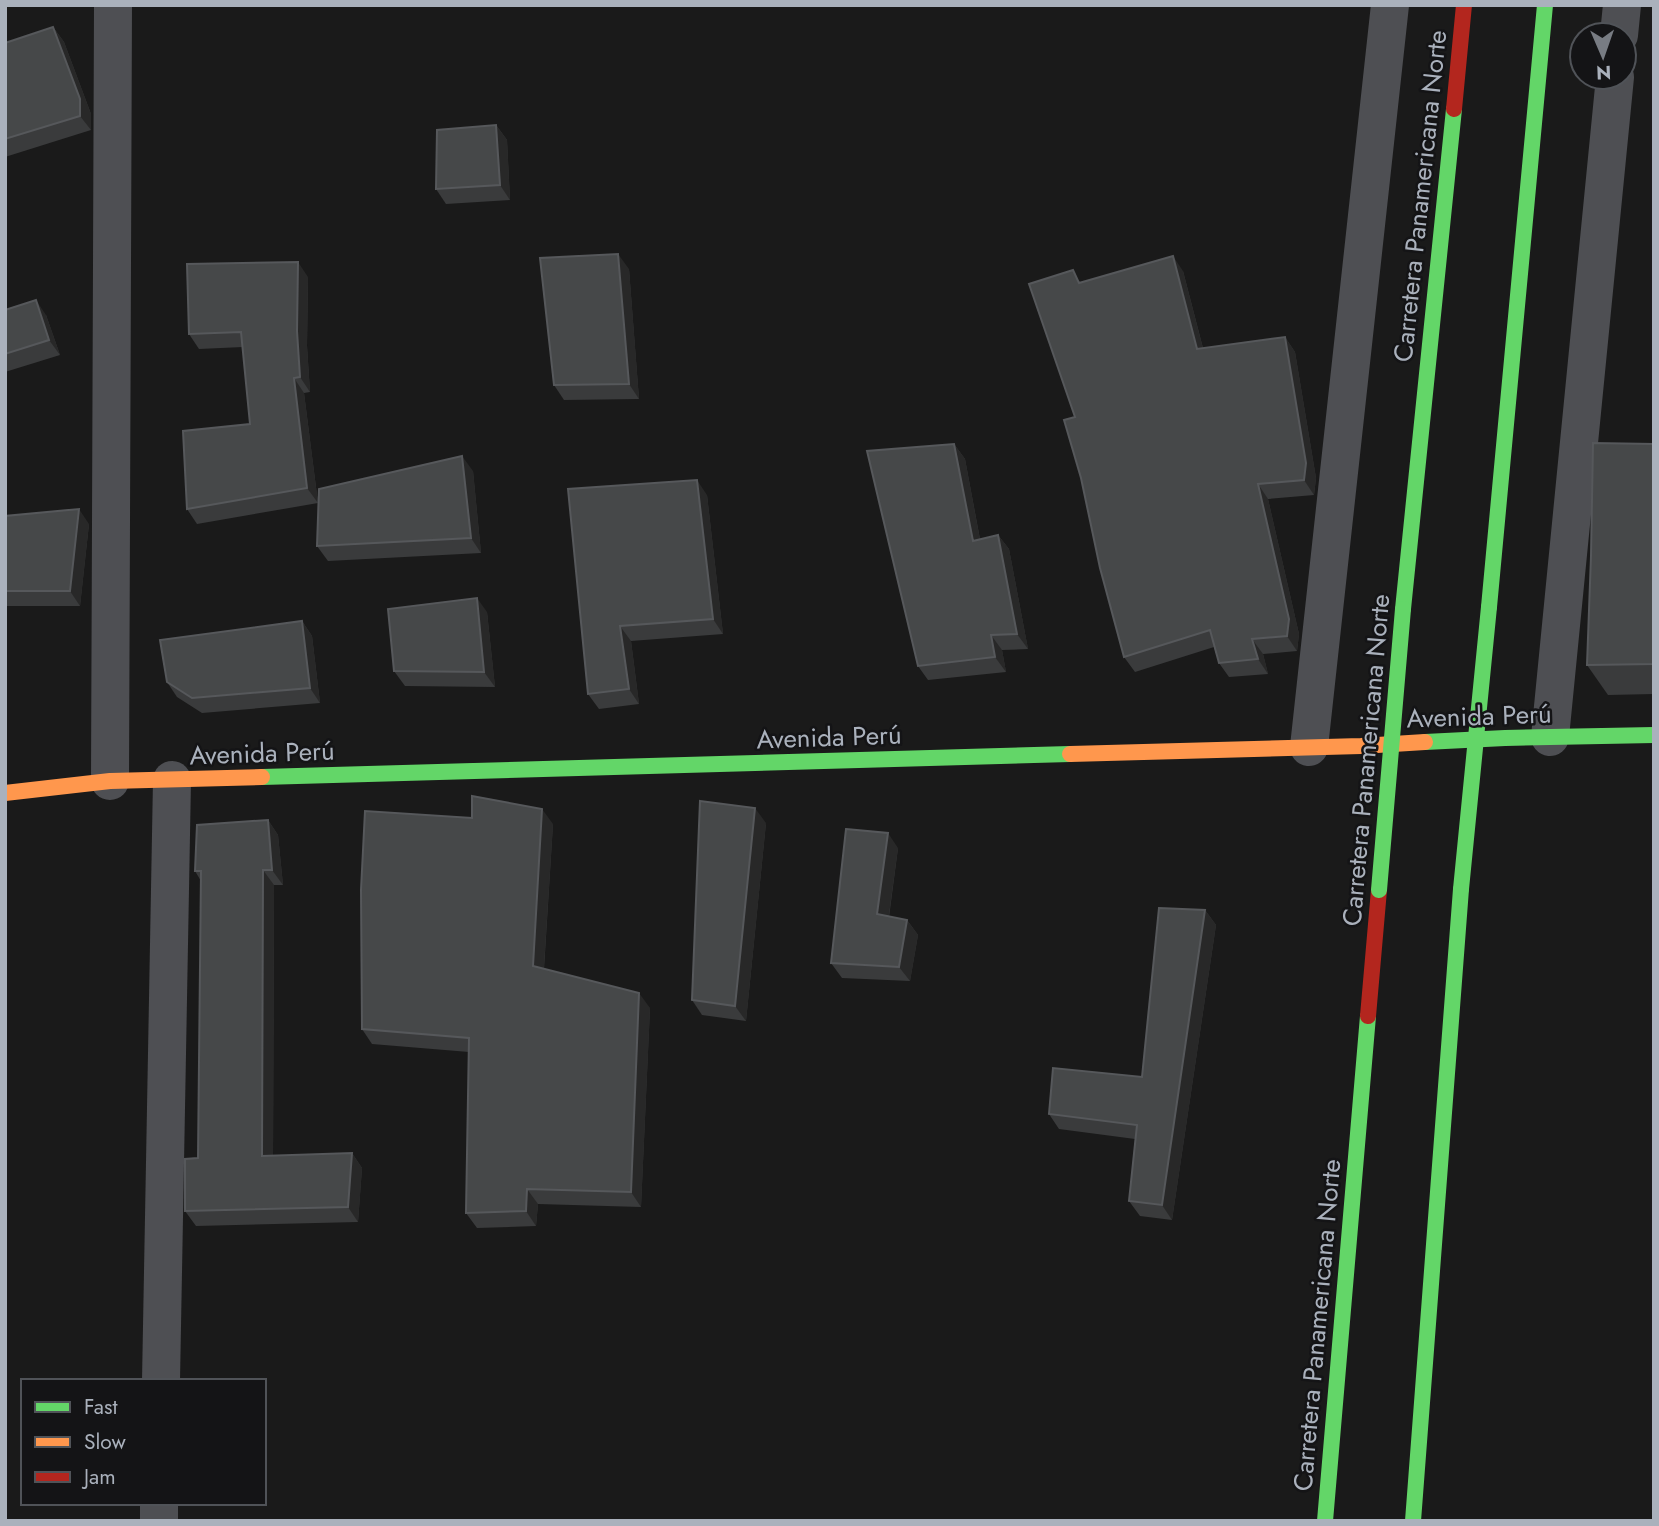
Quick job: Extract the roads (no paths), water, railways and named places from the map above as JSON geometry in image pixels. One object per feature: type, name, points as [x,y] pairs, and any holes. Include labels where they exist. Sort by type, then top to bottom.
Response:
[{"type":"main road","name":"Carretera Panamericana Norte","points":[[1325,1521],[1403,609],[1464,5]]},
{"type":"main road","points":[[1413,1521],[1461,889],[1545,5]]},
{"type":"main road","name":"Avenida Perú","points":[[5,793],[110,781],[1654,735]]},
{"type":"street","points":[[110,781],[113,5]]},
{"type":"street","points":[[1309,747],[1391,5]]},
{"type":"street","points":[[1550,737],[1614,91]]},
{"type":"street","points":[[161,1379],[172,780]]}]
